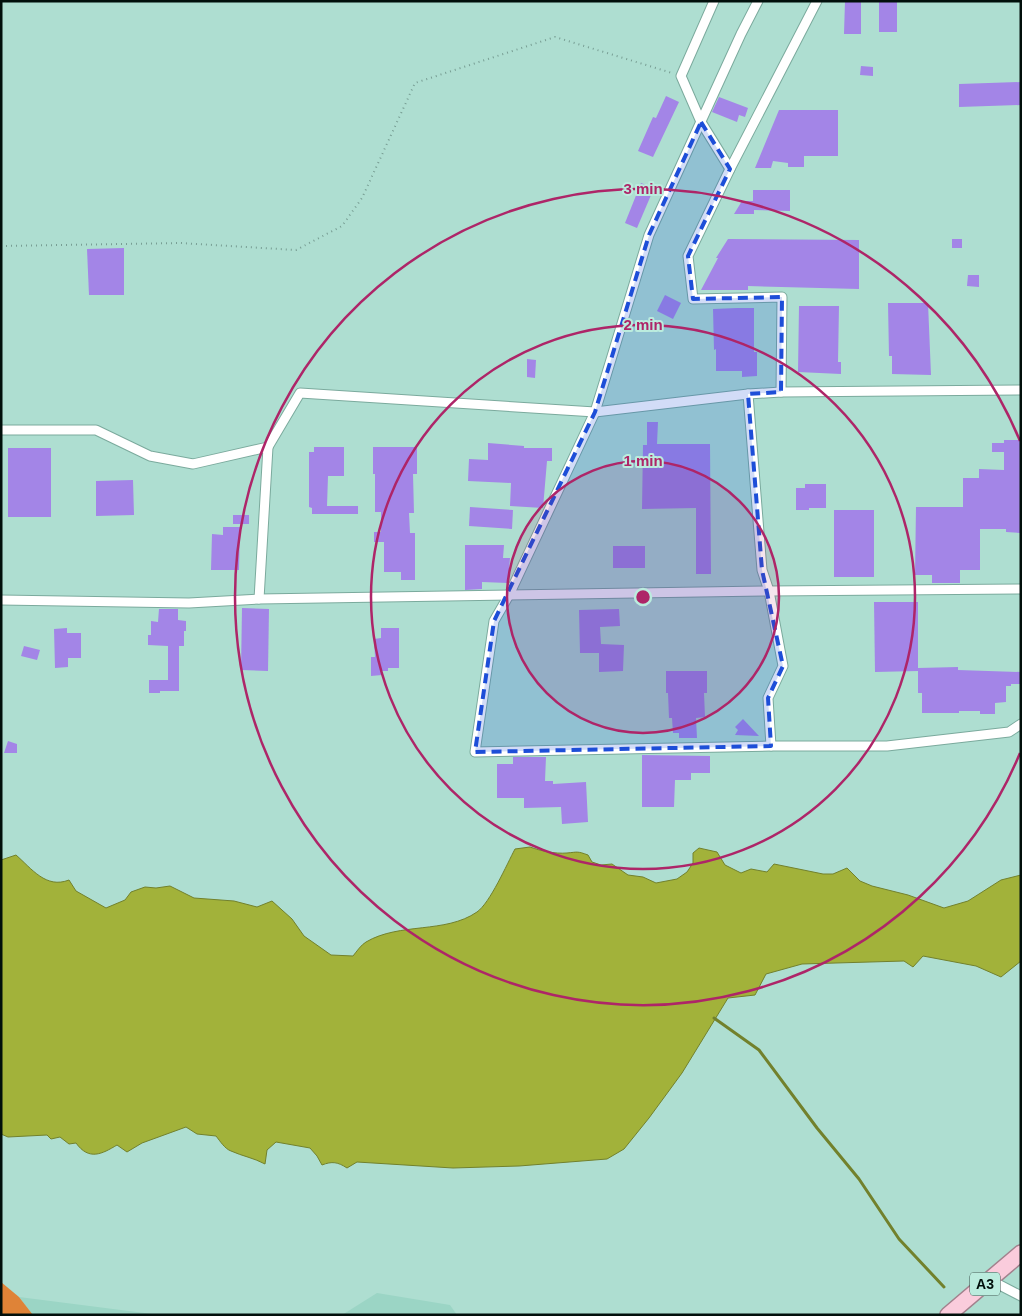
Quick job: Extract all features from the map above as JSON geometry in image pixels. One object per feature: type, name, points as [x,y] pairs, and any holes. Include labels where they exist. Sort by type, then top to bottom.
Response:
[{"type":"highway","name":"A3","points":[[948,1315],[1021,1253]]},
{"type":"street","points":[[714,1],[681,76],[701,122],[730,170]]},
{"type":"street","points":[[758,1],[650,235],[595,412],[509,595],[494,622],[475,752],[771,746],[887,746],[1009,732],[1021,724]]},
{"type":"street","points":[[781,392],[782,296],[693,299],[688,256],[817,1]]},
{"type":"street","points":[[259,600],[268,447],[300,393],[595,412],[748,394],[781,392],[1021,390]]},
{"type":"street","points":[[748,394],[762,570],[769,591],[783,666],[768,698],[771,746]]},
{"type":"street","points":[[1,430],[96,430],[150,456],[193,464],[268,447]]},
{"type":"street","points":[[1,600],[189,603],[509,595],[1021,589]]},
{"type":"street","points":[[990,1280],[1021,1296]]},
{"type":"path","points":[[1,246],[180,243],[296,250],[342,226],[362,198],[415,83],[555,37],[681,76]]},
{"type":"highlighted area","points":[[701,122],[730,169],[688,256],[693,299],[782,297],[781,392],[748,394],[762,570],[783,666],[768,698],[771,746],[475,752],[494,621],[595,412],[649,235]]},
{"type":"shaded area","points":[[530,847],[553,853],[582,853],[588,855],[592,862],[601,865],[612,864],[628,875],[643,877],[656,883],[677,879],[687,872],[693,863],[693,853],[699,848],[717,852],[725,865],[741,873],[751,869],[767,872],[774,864],[823,874],[833,874],[847,868],[860,881],[872,886],[908,895],[944,908],[968,901],[1001,880],[1021,875],[1021,961],[1001,977],[976,966],[923,956],[913,967],[904,961],[802,964],[766,974],[755,995],[728,998],[682,1073],[649,1118],[624,1149],[607,1159],[519,1166],[453,1168],[357,1162],[347,1168],[335,1163],[322,1165],[310,1148],[276,1142],[267,1150],[265,1164],[229,1150],[216,1136],[197,1134],[186,1127],[142,1143],[127,1152],[117,1145],[96,1154],[86,1152],[76,1143],[69,1144],[60,1137],[51,1139],[47,1135],[8,1137],[1,1134],[1,860],[16,855],[46,880],[61,882],[69,880],[76,891],[106,908],[125,900],[131,892],[145,887],[170,886],[194,898],[234,901],[257,907],[272,901],[292,919],[304,936],[331,955],[353,956],[364,943],[379,936],[451,923],[477,912],[493,892],[515,849]]},
{"type":"shaded area","points":[[1,1282],[19,1297],[33,1315],[1,1315]]},
{"type":"shaded area","points":[[377,1293],[450,1305],[457,1315],[342,1315]]},
{"type":"shaded area","points":[[19,1297],[160,1315],[33,1315]]},
{"type":"building","points":[[845,1],[861,1],[861,34],[844,34]]},
{"type":"building","points":[[879,1],[897,1],[897,32],[879,32]]},
{"type":"building","points":[[861,66],[873,67],[873,76],[860,75]]},
{"type":"building","points":[[1021,82],[1021,105],[959,107],[959,84]]},
{"type":"building","points":[[666,96],[679,102],[653,157],[638,151],[653,117],[656,118]]},
{"type":"building","points":[[719,97],[748,108],[745,117],[739,115],[737,122],[712,112]]},
{"type":"building","points":[[779,110],[838,110],[838,156],[804,156],[804,167],[788,167],[788,163],[773,161],[771,168],[755,168]]},
{"type":"building","points":[[641,183],[654,188],[637,228],[625,223]]},
{"type":"building","points":[[753,190],[790,190],[790,211],[754,210],[754,214],[734,214],[742,201],[753,201]]},
{"type":"building","points":[[728,239],[859,240],[859,289],[748,286],[748,290],[701,290],[718,258],[716,258]]},
{"type":"building","points":[[952,239],[962,239],[962,248],[952,248]]},
{"type":"building","points":[[124,248],[124,295],[89,295],[87,249]]},
{"type":"building","points":[[968,275],[979,275],[979,287],[967,286]]},
{"type":"building","points":[[665,295],[681,303],[673,319],[657,311]]},
{"type":"building","points":[[888,303],[928,303],[931,375],[892,374],[892,356],[889,356]]},
{"type":"building","points":[[799,306],[839,306],[838,362],[841,362],[841,374],[798,372]]},
{"type":"building","points":[[754,308],[754,352],[757,352],[757,376],[742,377],[742,371],[716,371],[713,309]]},
{"type":"building","points":[[527,359],[536,360],[535,378],[527,377]]},
{"type":"building","points":[[647,422],[658,422],[657,444],[710,444],[711,574],[696,574],[696,508],[642,509],[643,445],[647,445]]},
{"type":"building","points":[[1004,440],[1021,440],[1021,533],[1006,532],[1006,529],[980,529],[980,570],[960,570],[960,583],[932,583],[932,575],[915,575],[916,507],[963,507],[963,478],[979,478],[979,469],[1004,470],[1004,452],[992,452],[992,443],[1004,443]]},
{"type":"building","points":[[488,443],[524,446],[524,448],[552,448],[552,461],[547,461],[543,508],[510,506],[511,483],[468,481],[469,459],[488,460]]},
{"type":"building","points":[[314,447],[344,447],[344,476],[328,476],[327,506],[358,506],[358,514],[312,514],[312,508],[309,507],[309,452],[314,452]]},
{"type":"building","points":[[373,447],[417,447],[417,474],[413,474],[414,513],[409,513],[410,533],[415,533],[415,580],[401,580],[401,572],[384,572],[384,542],[374,542],[374,532],[381,532],[381,512],[375,512]]},
{"type":"building","points":[[8,448],[51,448],[51,517],[8,517]]},
{"type":"building","points":[[133,480],[134,515],[96,516],[96,481]]},
{"type":"building","points":[[805,484],[826,484],[826,508],[796,510],[796,488],[805,488]]},
{"type":"building","points":[[470,507],[513,510],[512,529],[469,526]]},
{"type":"building","points":[[834,510],[874,510],[874,577],[834,577]]},
{"type":"building","points":[[233,515],[249,515],[249,524],[233,524]]},
{"type":"building","points":[[223,527],[240,527],[239,570],[211,570],[212,534],[223,535]]},
{"type":"building","points":[[465,545],[504,545],[503,558],[510,558],[508,583],[482,582],[482,589],[465,590]]},
{"type":"building","points":[[613,546],[645,546],[645,568],[613,568]]},
{"type":"building","points":[[874,602],[918,602],[918,671],[875,672]]},
{"type":"building","points":[[242,608],[269,609],[268,671],[241,670]]},
{"type":"building","points":[[159,609],[178,609],[178,620],[186,621],[184,646],[179,646],[179,691],[149,693],[149,680],[168,680],[168,646],[148,645],[148,635],[151,635],[151,621],[158,622]]},
{"type":"building","points":[[619,609],[620,626],[600,627],[601,644],[624,645],[623,671],[599,672],[599,653],[580,653],[579,610]]},
{"type":"building","points":[[67,628],[67,633],[81,633],[81,658],[68,658],[68,667],[55,668],[54,629]]},
{"type":"building","points":[[381,628],[399,628],[399,668],[388,668],[388,671],[382,671],[382,675],[371,676],[371,657],[375,657],[374,639],[381,638]]},
{"type":"building","points":[[24,646],[40,650],[37,660],[21,656]]},
{"type":"building","points":[[958,667],[958,670],[1021,672],[1021,684],[1006,686],[1006,702],[995,703],[995,714],[980,714],[980,711],[922,713],[922,693],[918,693],[918,668]]},
{"type":"building","points":[[666,671],[707,671],[707,693],[704,693],[705,717],[696,718],[697,738],[679,738],[679,733],[673,733],[672,718],[669,718],[668,693],[666,693]]},
{"type":"building","points":[[743,719],[759,736],[735,735],[738,730],[735,727]]},
{"type":"building","points":[[8,741],[17,744],[17,753],[4,753]]},
{"type":"building","points":[[642,755],[710,756],[710,773],[691,773],[691,780],[675,780],[674,807],[642,807]]},
{"type":"building","points":[[513,757],[546,757],[545,781],[553,781],[553,784],[586,782],[588,822],[562,824],[561,807],[524,808],[524,798],[497,798],[497,764],[513,764]]},
{"type":"waterway","points":[[714,1018],[759,1050],[817,1128],[859,1179],[899,1239],[944,1287]]}]
